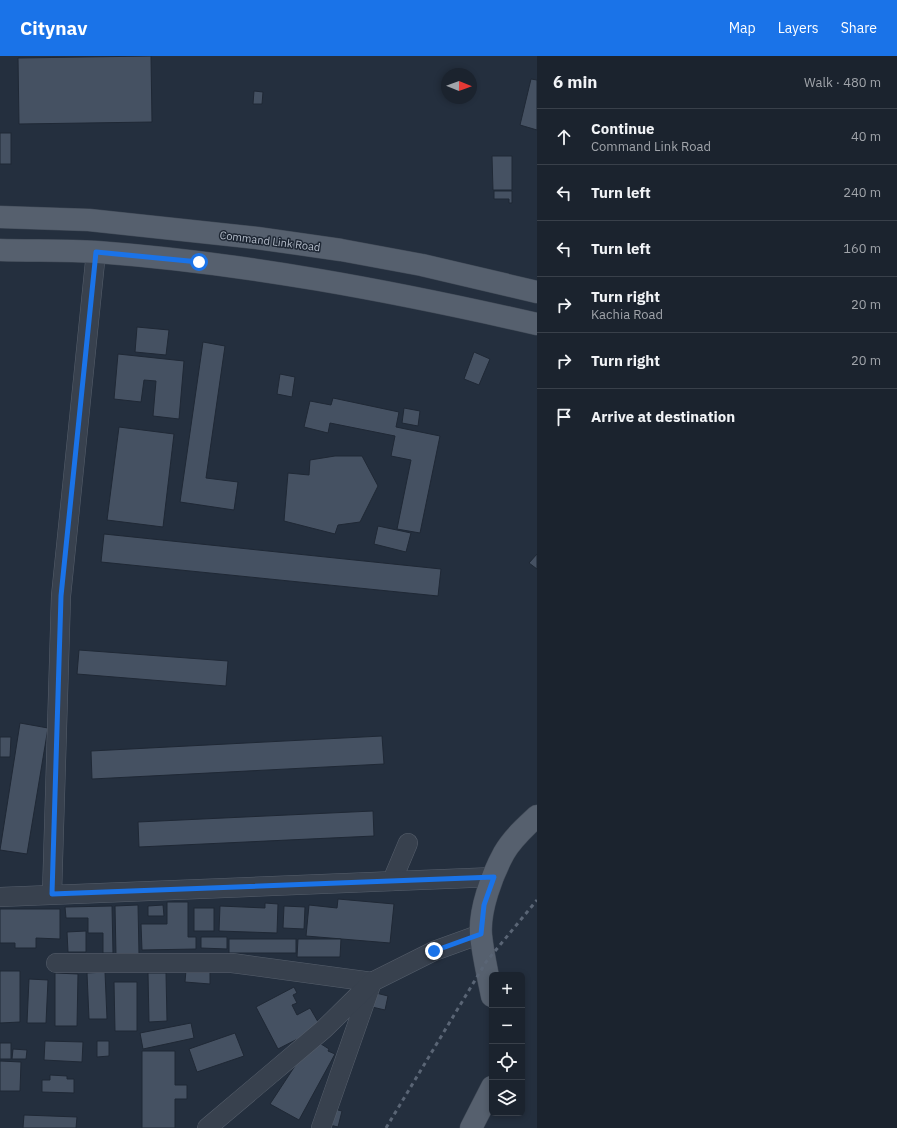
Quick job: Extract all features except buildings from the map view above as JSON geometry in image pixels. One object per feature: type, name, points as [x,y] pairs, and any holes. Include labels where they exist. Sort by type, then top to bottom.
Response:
[{"type":"main road","name":"Command Link Road","points":[[0,217],[88,220],[257,238],[342,250],[536,289]]},
{"type":"main road","points":[[0,250],[96,252],[199,262],[301,277],[537,324]]},
{"type":"main road","points":[[489,979],[481,934],[484,905],[505,852],[525,827],[537,816]]},
{"type":"main road","points":[[470,1128],[489,1093]]},
{"type":"street","points":[[52,894],[61,596],[96,252]]},
{"type":"street","points":[[392,881],[408,843]]},
{"type":"street","points":[[0,897],[494,877]]},
{"type":"street","points":[[207,1128],[324,1030],[372,982],[434,951],[481,934]]},
{"type":"street","points":[[56,963],[232,962],[372,982]]},
{"type":"street","points":[[321,1128],[372,982]]},
{"type":"railway","points":[[386,1128],[486,962],[537,900]]},
{"type":"route","points":[[199,262],[96,252],[61,596],[52,894],[494,877],[484,905],[481,934],[434,951]]}]
